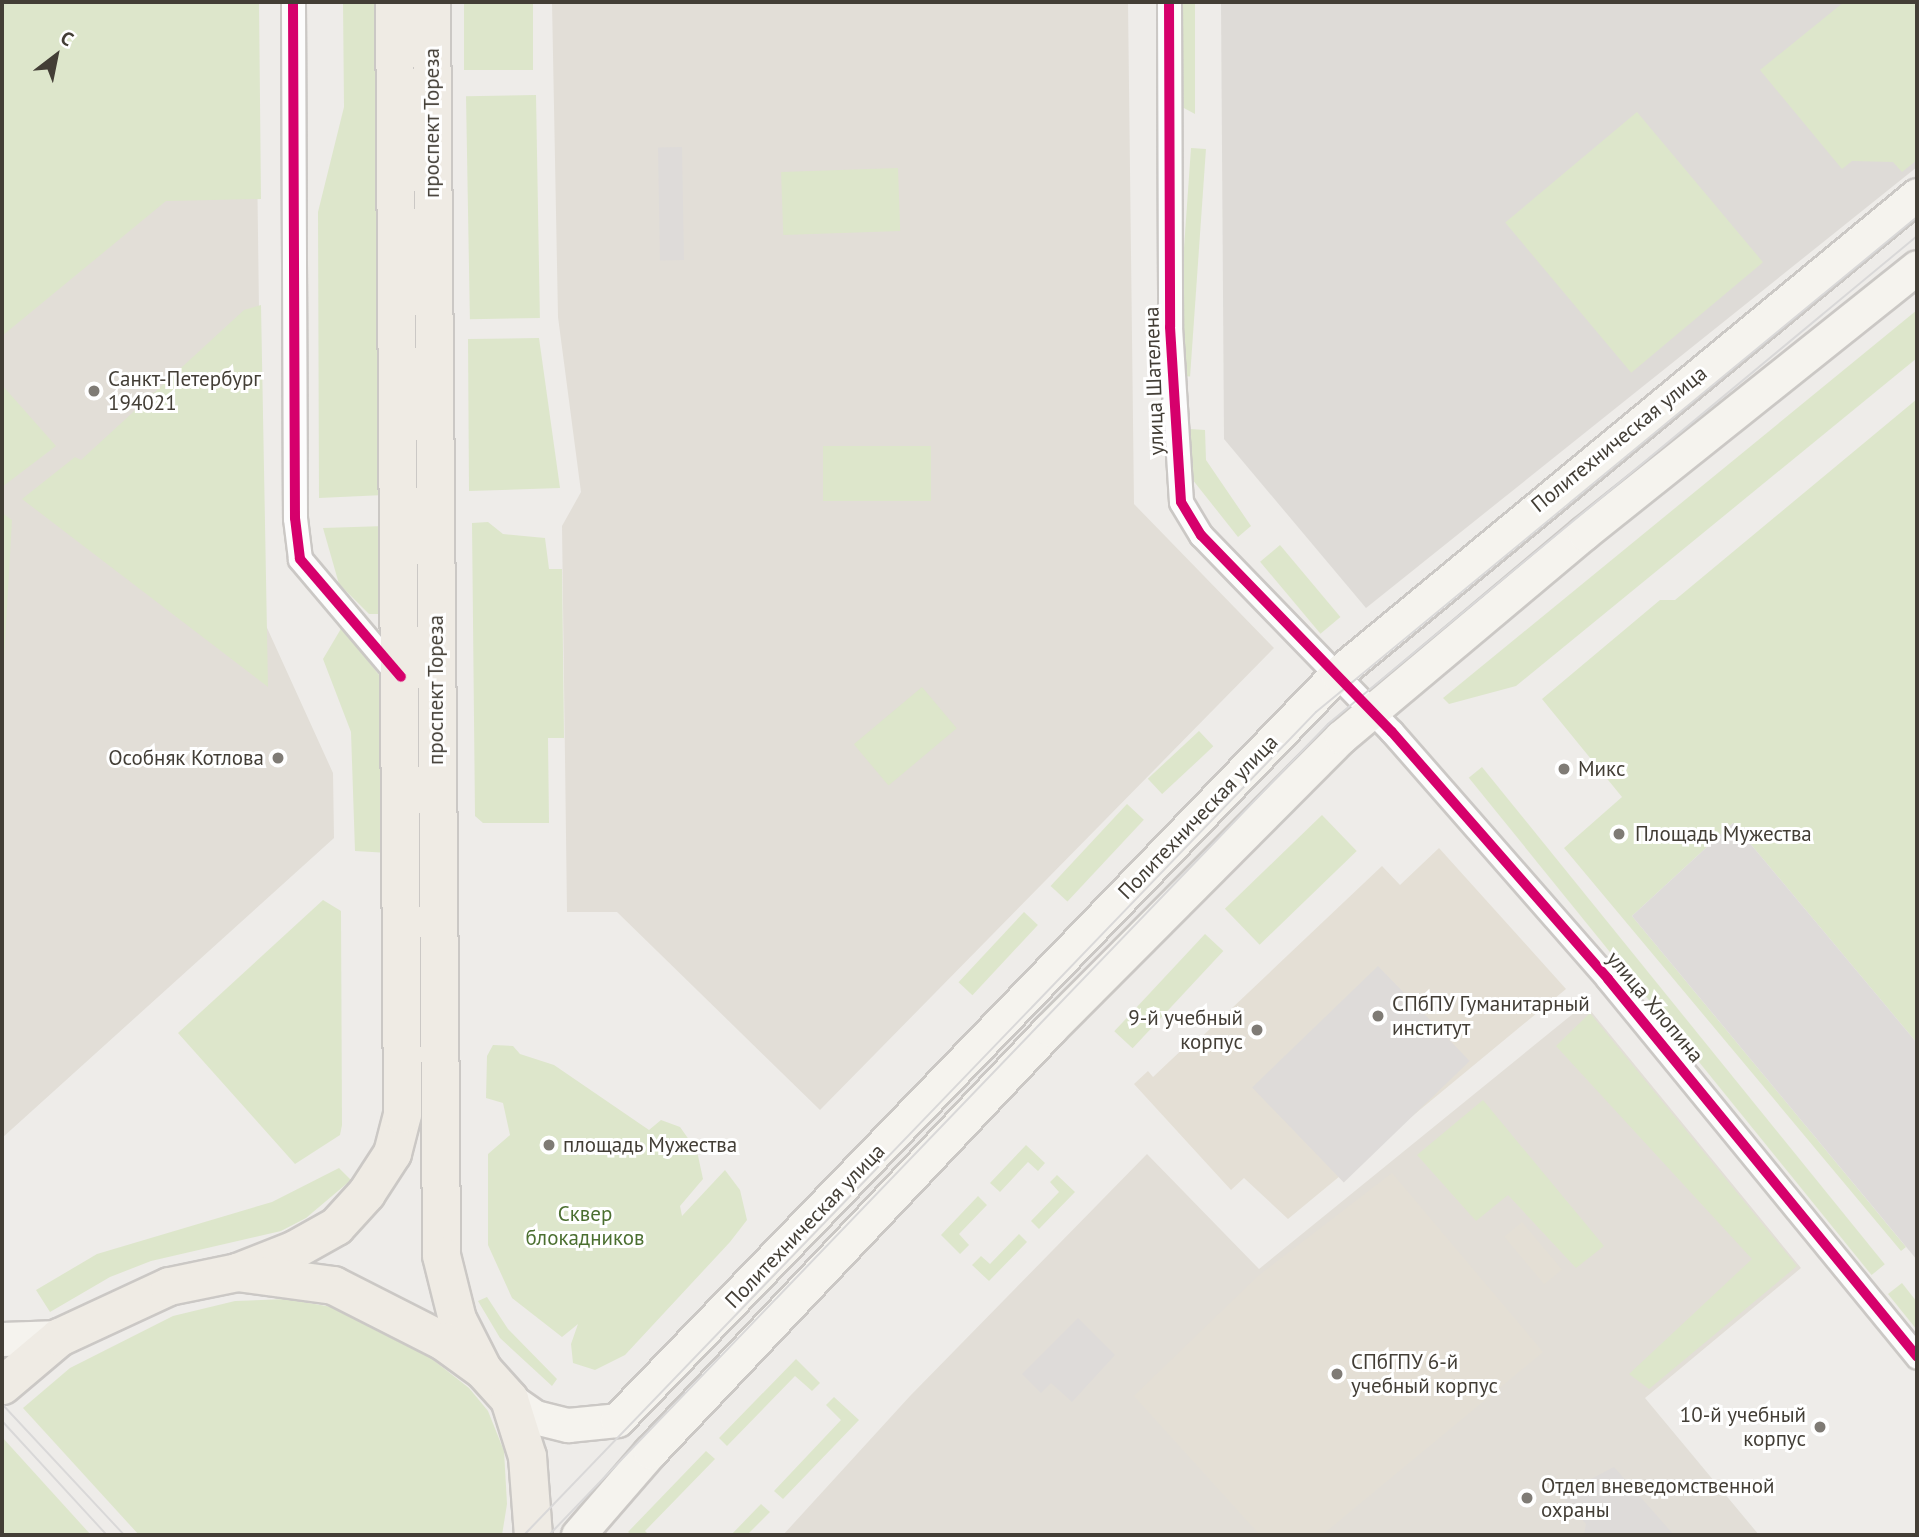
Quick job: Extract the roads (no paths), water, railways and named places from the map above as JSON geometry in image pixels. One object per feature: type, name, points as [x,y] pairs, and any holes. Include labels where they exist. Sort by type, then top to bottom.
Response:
[{"type":"main road","name":"проспект Тореза","points":[[237,1272],[295,1249],[336,1226],[366,1193],[392,1153],[405,1086],[394,2]]},
{"type":"main road","name":"проспект Тореза","points":[[431,2],[441,1255],[457,1319],[483,1370]]},
{"type":"main road","name":"Политехническая улица","points":[[509,1399],[536,1418],[568,1425],[617,1420],[1354,692],[1917,195]]},
{"type":"main road","name":"Политехническая улица","points":[[578,1535],[659,1441],[1050,1029],[1354,692],[1584,533],[1917,267]]},
{"type":"main road","points":[[2,1385],[59,1337],[169,1286],[237,1272],[303,1277],[348,1289],[408,1320],[483,1370],[509,1399],[527,1456],[533,1535]]},
{"type":"main road","points":[[2,1339],[59,1337]]},
{"type":"street","points":[[292,2],[295,518],[300,559],[401,677]]},
{"type":"street","name":"улица Шателена","points":[[1169,2],[1170,327],[1181,502],[1201,535],[1354,692]]},
{"type":"street","name":"улица Хлопина","points":[[1354,692],[1608,979],[1917,1357]]},
{"type":"tram line","points":[[524,1535],[1316,712],[1917,217]]},
{"type":"tram line","points":[[549,1535],[1328,724],[1917,236]]},
{"type":"tram line","points":[[2,1404],[124,1535]]},
{"type":"tram line","points":[[2,1421],[107,1535]]},
{"type":"place","name":"Санкт-Петербург 194021","points":[[94,391]]},
{"type":"place","name":"Особняк Котлова","points":[[278,758]]},
{"type":"place","name":"Микс","points":[[1564,769]]},
{"type":"place","name":"Площадь Мужества","points":[[1619,834]]},
{"type":"place","name":"СПбПУ Гуманитарный институт","points":[[1378,1016]]},
{"type":"place","name":"9-й учебный корпус","points":[[1257,1030]]},
{"type":"place","name":"площадь Мужества","points":[[549,1145]]},
{"type":"place","name":"СПбГПУ 6-й учебный корпус","points":[[1337,1374]]},
{"type":"place","name":"10-й учебный корпус","points":[[1820,1427]]},
{"type":"place","name":"Отдел вневедомственной охраны","points":[[1527,1498]]},
{"type":"park label","name":"Сквер блокадников","points":[[585,1226]]}]
